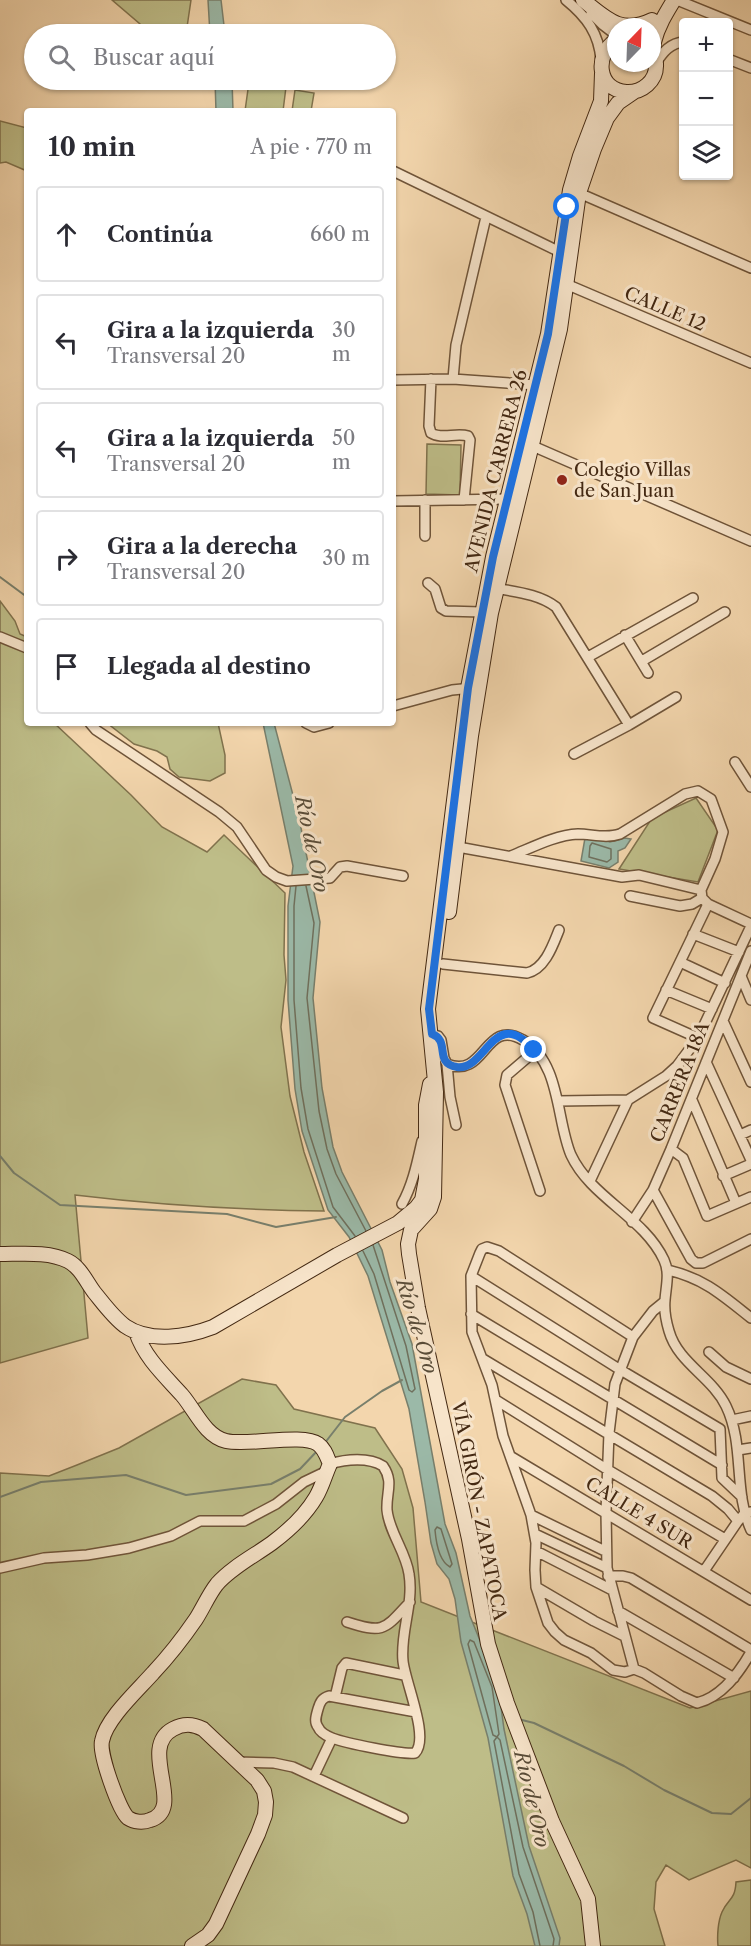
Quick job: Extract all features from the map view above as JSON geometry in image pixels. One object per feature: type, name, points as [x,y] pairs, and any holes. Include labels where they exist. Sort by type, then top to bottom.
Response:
[{"type":"main road","points":[[582,0],[608,18]]},
{"type":"main road","points":[[651,18],[664,0]]},
{"type":"main road","points":[[661,22],[675,0]]},
{"type":"main road","points":[[607,48],[602,67],[605,79],[615,88],[634,92]]},
{"type":"main road","name":"AVENIDA CARRERA 26","points":[[433,1074],[429,1009],[473,687],[527,443],[536,385],[548,334],[570,190],[601,101],[602,67]]},
{"type":"main road","name":"AVENIDA CARRERA 26","points":[[431,1029],[436,1011],[458,847],[481,612],[507,499],[527,443],[560,329],[579,193],[591,156],[608,118],[618,103],[651,82],[655,72]]},
{"type":"main road","points":[[0,1254],[52,1255],[67,1261],[77,1268],[117,1319],[136,1332],[176,1337],[213,1327],[398,1222],[416,1209],[425,1189],[427,1091],[433,1074]]},
{"type":"main road","name":"VÍA GIRÓN - ZAPATOCA","points":[[433,1074],[437,1131],[434,1197],[427,1214],[411,1230],[408,1244],[418,1308],[469,1539],[488,1644],[507,1702],[556,1831],[588,1899],[593,1946]]},
{"type":"main road","points":[[136,1332],[141,1346],[153,1364],[183,1397],[207,1429],[219,1438],[227,1441],[254,1443],[296,1440],[320,1446],[329,1467],[315,1499],[287,1531],[217,1584],[178,1645],[108,1725],[102,1742],[103,1759],[121,1808],[129,1818],[138,1822],[150,1821],[157,1817],[164,1807],[159,1745],[164,1734],[181,1725],[203,1729],[257,1780],[264,1791],[265,1815],[258,1834],[216,1924],[208,1935],[192,1946]]},
{"type":"street","points":[[566,0],[594,29],[598,39],[602,67]]},
{"type":"street","points":[[582,0],[607,28]]},
{"type":"street","points":[[675,0],[751,30]]},
{"type":"street","points":[[661,52],[679,42]]},
{"type":"street","points":[[733,61],[751,68]]},
{"type":"street","points":[[396,172],[560,252]]},
{"type":"street","points":[[579,193],[751,268]]},
{"type":"street","points":[[453,379],[456,345],[486,217]]},
{"type":"street","name":"CALLE 12","points":[[567,284],[751,363]]},
{"type":"street","points":[[431,379],[429,426],[431,433],[437,437],[464,434],[470,440],[464,500]]},
{"type":"street","points":[[396,380],[453,379],[536,385]]},
{"type":"street","points":[[527,443],[751,541]]},
{"type":"street","points":[[396,501],[507,499]]},
{"type":"street","points":[[424,536],[425,500]]},
{"type":"street","points":[[428,583],[435,589],[441,608],[446,611],[481,612]]},
{"type":"street","points":[[495,588],[535,596],[547,600],[556,607],[629,725]]},
{"type":"street","points":[[588,657],[693,598]]},
{"type":"street","points":[[642,661],[725,612]]},
{"type":"street","points":[[625,635],[648,674]]},
{"type":"street","points":[[0,638],[24,647]]},
{"type":"street","points":[[396,705],[452,690],[473,687]]},
{"type":"street","points":[[574,754],[676,697]]},
{"type":"street","points":[[93,726],[219,812],[237,827],[266,870],[287,881],[330,878],[340,867],[403,876]]},
{"type":"street","points":[[735,762],[751,787]]},
{"type":"street","points":[[510,856],[566,836],[588,834],[605,837],[620,834],[685,794],[698,791],[711,799],[723,832],[693,934],[653,1018],[698,1038]]},
{"type":"street","points":[[458,847],[622,876],[639,875],[703,897],[751,925],[698,1038],[677,1066],[666,1076],[628,1100],[558,1101]]},
{"type":"street","points":[[630,896],[680,906],[692,904],[703,897]]},
{"type":"street","points":[[442,964],[533,972],[538,969],[553,945],[559,930]]},
{"type":"street","points":[[693,934],[739,952]]},
{"type":"street","name":"CARRERA 18A","points":[[632,1222],[653,1190],[692,1100],[751,951]]},
{"type":"street","points":[[680,962],[725,982]]},
{"type":"street","points":[[741,976],[751,1000]]},
{"type":"street","points":[[666,990],[712,1010]]},
{"type":"street","points":[[723,1021],[751,1082]]},
{"type":"street","points":[[431,1029],[441,1040],[456,1125]]},
{"type":"street","points":[[447,1064],[460,1067],[470,1065],[493,1040],[505,1035],[522,1040],[535,1051],[546,1069],[558,1101],[570,1153],[579,1169],[659,1250],[668,1270],[664,1302],[666,1319],[674,1343],[719,1394],[732,1420],[746,1481],[742,1497],[745,1515],[751,1530]]},
{"type":"street","points":[[535,1051],[507,1075],[505,1085],[540,1191]]},
{"type":"street","points":[[706,1062],[751,1162],[723,1176]]},
{"type":"street","points":[[590,1181],[628,1100]]},
{"type":"street","points":[[692,1100],[736,1203]]},
{"type":"street","points":[[402,1204],[416,1168],[426,1121]]},
{"type":"street","points":[[740,1135],[751,1130]]},
{"type":"street","points":[[671,1149],[683,1158],[707,1215],[751,1197]]},
{"type":"street","points":[[653,1190],[691,1259],[696,1263],[703,1263],[750,1241]]},
{"type":"street","points":[[535,1534],[608,1572],[631,1578],[750,1656],[734,1678],[714,1696],[697,1703],[634,1669],[625,1672],[613,1670],[591,1653],[555,1632],[548,1623],[536,1587],[535,1534],[531,1515],[501,1427],[496,1400],[483,1359],[472,1332],[471,1276],[482,1249],[487,1246],[494,1248],[633,1337]]},
{"type":"street","points":[[668,1270],[704,1282],[751,1318]]},
{"type":"street","points":[[471,1276],[720,1429],[723,1478],[712,1496]]},
{"type":"street","points":[[634,1669],[612,1590],[605,1551],[609,1433],[620,1369],[633,1337],[652,1311],[664,1302]]},
{"type":"street","points":[[471,1314],[722,1465]]},
{"type":"street","points":[[710,1352],[726,1367],[751,1379]]},
{"type":"street","points":[[483,1359],[745,1515]]},
{"type":"street","points":[[496,1400],[725,1539]]},
{"type":"street","points":[[732,1420],[751,1416]]},
{"type":"street","points":[[738,1450],[751,1448]]},
{"type":"street","name":"CALLE 4 SUR","points":[[510,1456],[751,1600]]},
{"type":"street","points":[[0,1568],[44,1558],[87,1555],[129,1548],[171,1536],[200,1521],[244,1521],[276,1504],[304,1482],[342,1460],[372,1461],[383,1466],[387,1471],[390,1480],[387,1508],[389,1520],[409,1572],[410,1602],[402,1657],[404,1675],[416,1712],[421,1743],[415,1753],[388,1750],[332,1738],[321,1732],[316,1725],[315,1717],[324,1698],[335,1697],[416,1712]]},
{"type":"street","points":[[723,1478],[742,1497]]},
{"type":"street","points":[[531,1515],[605,1551]]},
{"type":"street","points":[[704,1571],[725,1539],[745,1515]]},
{"type":"street","points":[[536,1551],[612,1590]]},
{"type":"street","points":[[536,1587],[624,1636]]},
{"type":"street","points":[[346,1622],[377,1630],[386,1627],[410,1602]]},
{"type":"street","points":[[618,1611],[734,1678]]},
{"type":"street","points":[[335,1697],[342,1668],[346,1663],[404,1675]]},
{"type":"street","points":[[314,1776],[332,1738]]},
{"type":"street","points":[[236,1762],[283,1764],[403,1818]]},
{"type":"shaded area","points":[[112,0],[191,0],[187,24],[140,24]]},
{"type":"shaded area","points":[[248,90],[286,90],[283,108],[245,108]]},
{"type":"shaded area","points":[[295,90],[314,93],[312,108],[292,108]]},
{"type":"shaded area","points":[[0,121],[24,127],[24,170],[6,162],[0,163]]},
{"type":"shaded area","points":[[427,444],[461,445],[460,495],[426,494]]},
{"type":"shaded area","points":[[0,601],[15,621],[20,634],[24,636],[24,726],[57,726],[162,827],[207,852],[224,835],[285,893],[286,980],[281,1027],[290,1096],[304,1152],[324,1211],[137,1202],[75,1195],[88,1338],[0,1363]]},
{"type":"shaded area","points":[[111,726],[219,726],[225,755],[225,773],[210,781],[179,777],[170,769],[167,757],[157,751],[134,744]]},
{"type":"shaded area","points":[[696,798],[718,830],[698,882],[619,869],[652,818]]},
{"type":"shaded area","points":[[242,1379],[276,1385],[294,1409],[375,1428],[402,1469],[413,1508],[421,1602],[690,1708],[751,1691],[751,1868],[736,1860],[689,1880],[666,1865],[656,1882],[654,1909],[665,1946],[205,1946],[208,1942],[189,1946],[0,1945],[0,1473],[49,1476],[119,1448]]},
{"type":"shaded area","points":[[751,1880],[751,1946],[718,1946],[721,1916],[724,1907],[733,1896],[736,1882]]},
{"type":"water","points":[[208,0],[221,0],[224,24],[209,24]]},
{"type":"water","points":[[215,90],[232,90],[233,108],[216,108]]},
{"type":"water","points":[[264,726],[275,726],[299,818],[320,922],[313,998],[322,1088],[333,1147],[342,1172],[382,1250],[390,1282],[412,1344],[445,1524],[456,1553],[470,1616],[498,1685],[504,1729],[529,1846],[560,1938],[559,1946],[535,1946],[527,1914],[513,1876],[488,1738],[461,1642],[455,1599],[449,1579],[437,1564],[431,1543],[409,1409],[368,1276],[349,1237],[328,1210],[302,1131],[295,1089],[288,1000],[288,906],[293,866]]},
{"type":"water","points":[[597,837],[610,842],[625,838],[631,839],[625,848],[618,851],[618,862],[609,868],[581,861],[585,838]]},
{"type":"waterway","points":[[0,577],[24,595]]},
{"type":"waterway","points":[[0,1156],[14,1173],[60,1205],[227,1214],[276,1227],[336,1217]]},
{"type":"waterway","points":[[324,1444],[345,1417],[402,1380]]},
{"type":"waterway","points":[[0,1497],[41,1482],[126,1475],[186,1495],[271,1484],[300,1469],[318,1450]]},
{"type":"waterway","points":[[518,1719],[534,1723],[624,1766],[664,1790],[712,1813],[731,1814],[751,1798]]},
{"type":"place","name":"Colegio Villas de San Juan","points":[[562,480]]},
{"type":"route","points":[[534,1050],[522,1040],[505,1035],[493,1040],[470,1065],[460,1067],[447,1064],[441,1040],[432,1034],[429,1009],[468,688],[481,612],[548,334],[567,207]]},
{"type":"water label","name":"Río de Oro","points":[[312,844]]},
{"type":"water label","name":"Río de Oro","points":[[417,1326]]},
{"type":"water label","name":"Río de Oro","points":[[532,1799]]}]
